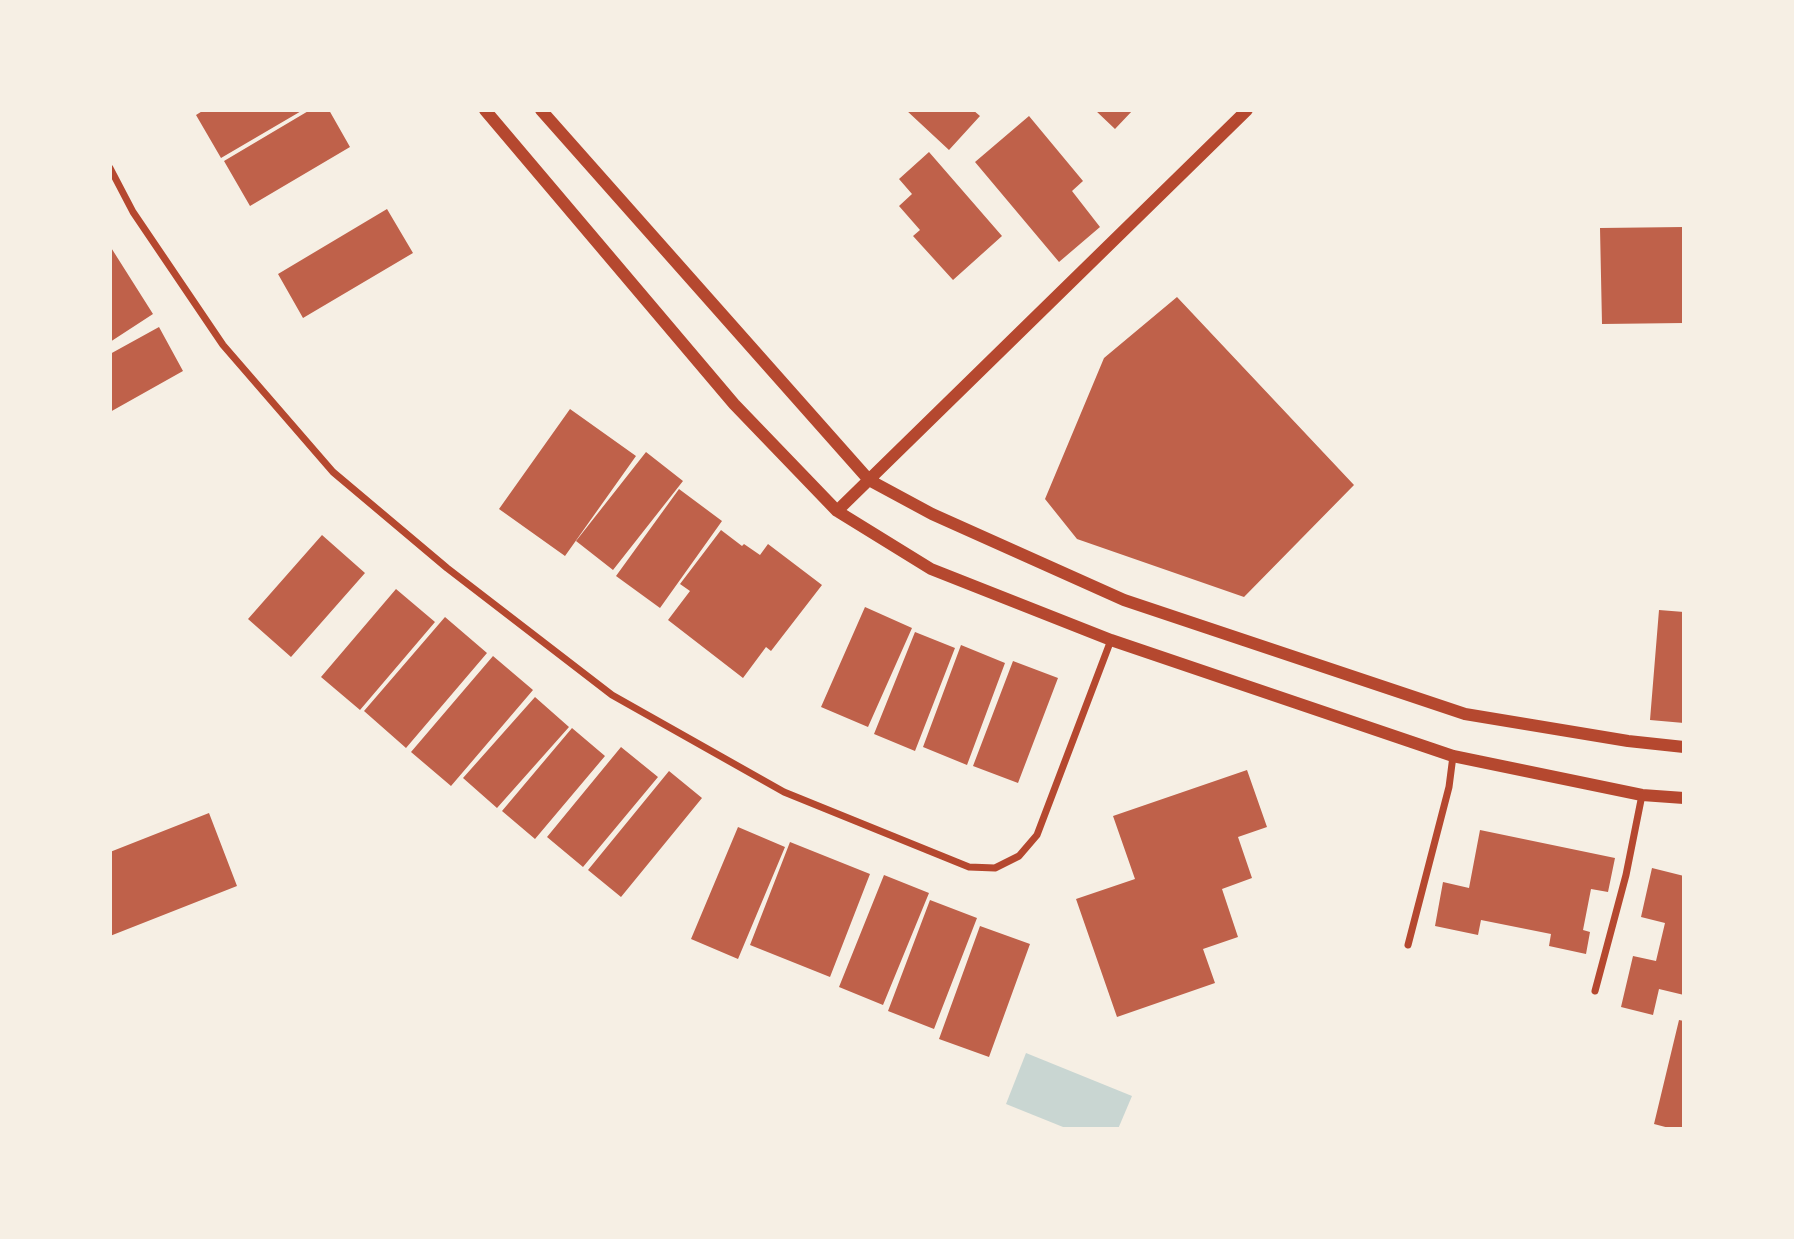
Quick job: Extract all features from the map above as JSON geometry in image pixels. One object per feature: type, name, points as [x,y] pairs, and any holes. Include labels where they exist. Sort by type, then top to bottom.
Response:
[{"type":"street","points":[[485,110],[734,404],[837,511],[931,569],[1111,640],[1453,756],[1642,794],[1684,798]]},
{"type":"street","points":[[541,110],[869,480],[932,514],[1124,600],[1465,714],[1628,741],[1684,747]]},
{"type":"street","points":[[837,511],[1247,110]]},
{"type":"street","points":[[110,168],[133,212],[222,345],[333,472],[447,568],[612,695],[784,792],[969,867],[995,868],[1018,856],[1037,835],[1111,640]]},
{"type":"street","points":[[1408,945],[1449,787],[1453,756]]},
{"type":"street","points":[[1595,991],[1626,875],[1642,794]]},
{"type":"shaded area","points":[[1026,1053],[1132,1096],[1118,1129],[1068,1129],[1006,1104]]},
{"type":"building","points":[[204,110],[303,110],[221,158],[196,115]]},
{"type":"building","points":[[310,110],[329,110],[350,147],[250,206],[224,161]]},
{"type":"building","points":[[906,110],[973,110],[980,116],[949,150]]},
{"type":"building","points":[[1095,110],[1133,110],[1115,129]]},
{"type":"building","points":[[1029,116],[1083,181],[1072,191],[1100,227],[1059,262],[975,162]]},
{"type":"building","points":[[929,152],[1002,236],[953,280],[913,236],[920,230],[899,206],[912,194],[899,179]]},
{"type":"building","points":[[387,209],[413,253],[303,318],[278,274]]},
{"type":"building","points":[[1684,227],[1684,323],[1602,324],[1600,228]]},
{"type":"building","points":[[110,246],[153,314],[110,342]]},
{"type":"building","points":[[1177,297],[1354,485],[1244,597],[1077,539],[1045,499],[1104,358]]},
{"type":"building","points":[[159,327],[183,371],[110,412],[110,354]]},
{"type":"building","points":[[570,409],[636,456],[565,556],[499,509]]},
{"type":"building","points":[[646,452],[683,481],[613,570],[576,541]]},
{"type":"building","points":[[679,489],[722,521],[660,608],[616,576]]},
{"type":"building","points":[[721,530],[742,546],[744,544],[760,555],[768,544],[822,585],[771,651],[766,647],[743,678],[668,620],[690,591],[680,584]]},
{"type":"building","points":[[322,535],[365,573],[291,657],[248,619]]},
{"type":"building","points":[[396,589],[435,622],[360,710],[321,677]]},
{"type":"building","points":[[865,607],[912,628],[868,727],[821,707]]},
{"type":"building","points":[[1659,610],[1684,612],[1684,723],[1650,720]]},
{"type":"building","points":[[445,617],[487,653],[406,748],[364,711]]},
{"type":"building","points":[[915,632],[955,648],[915,751],[874,734]]},
{"type":"building","points":[[961,645],[1005,663],[967,765],[923,747]]},
{"type":"building","points":[[493,656],[533,690],[451,786],[411,752]]},
{"type":"building","points":[[1013,661],[1058,678],[1018,783],[973,766]]},
{"type":"building","points":[[535,697],[569,727],[497,808],[463,778]]},
{"type":"building","points":[[572,728],[605,756],[535,839],[502,811]]},
{"type":"building","points":[[621,747],[658,777],[583,867],[547,837]]},
{"type":"building","points":[[1247,770],[1267,827],[1238,837],[1252,878],[1222,889],[1238,937],[1203,949],[1215,983],[1117,1017],[1076,899],[1135,879],[1113,816]]},
{"type":"building","points":[[669,771],[702,798],[621,897],[588,870]]},
{"type":"building","points":[[209,813],[237,886],[110,936],[110,852]]},
{"type":"building","points":[[738,827],[785,847],[738,959],[691,939]]},
{"type":"building","points":[[1480,830],[1615,858],[1608,892],[1591,889],[1583,930],[1590,932],[1586,954],[1549,946],[1551,934],[1481,920],[1478,935],[1435,926],[1443,882],[1469,888]]},
{"type":"building","points":[[790,842],[870,874],[830,977],[750,945]]},
{"type":"building","points":[[1652,868],[1684,876],[1684,995],[1659,989],[1653,1015],[1621,1007],[1633,956],[1656,961],[1665,923],[1641,917]]},
{"type":"building","points":[[884,875],[929,893],[883,1005],[839,987]]},
{"type":"building","points":[[930,900],[977,918],[934,1029],[888,1011]]},
{"type":"building","points":[[980,926],[1030,944],[989,1057],[939,1039]]},
{"type":"building","points":[[1679,1020],[1684,1021],[1684,1129],[1673,1129],[1654,1124]]}]
